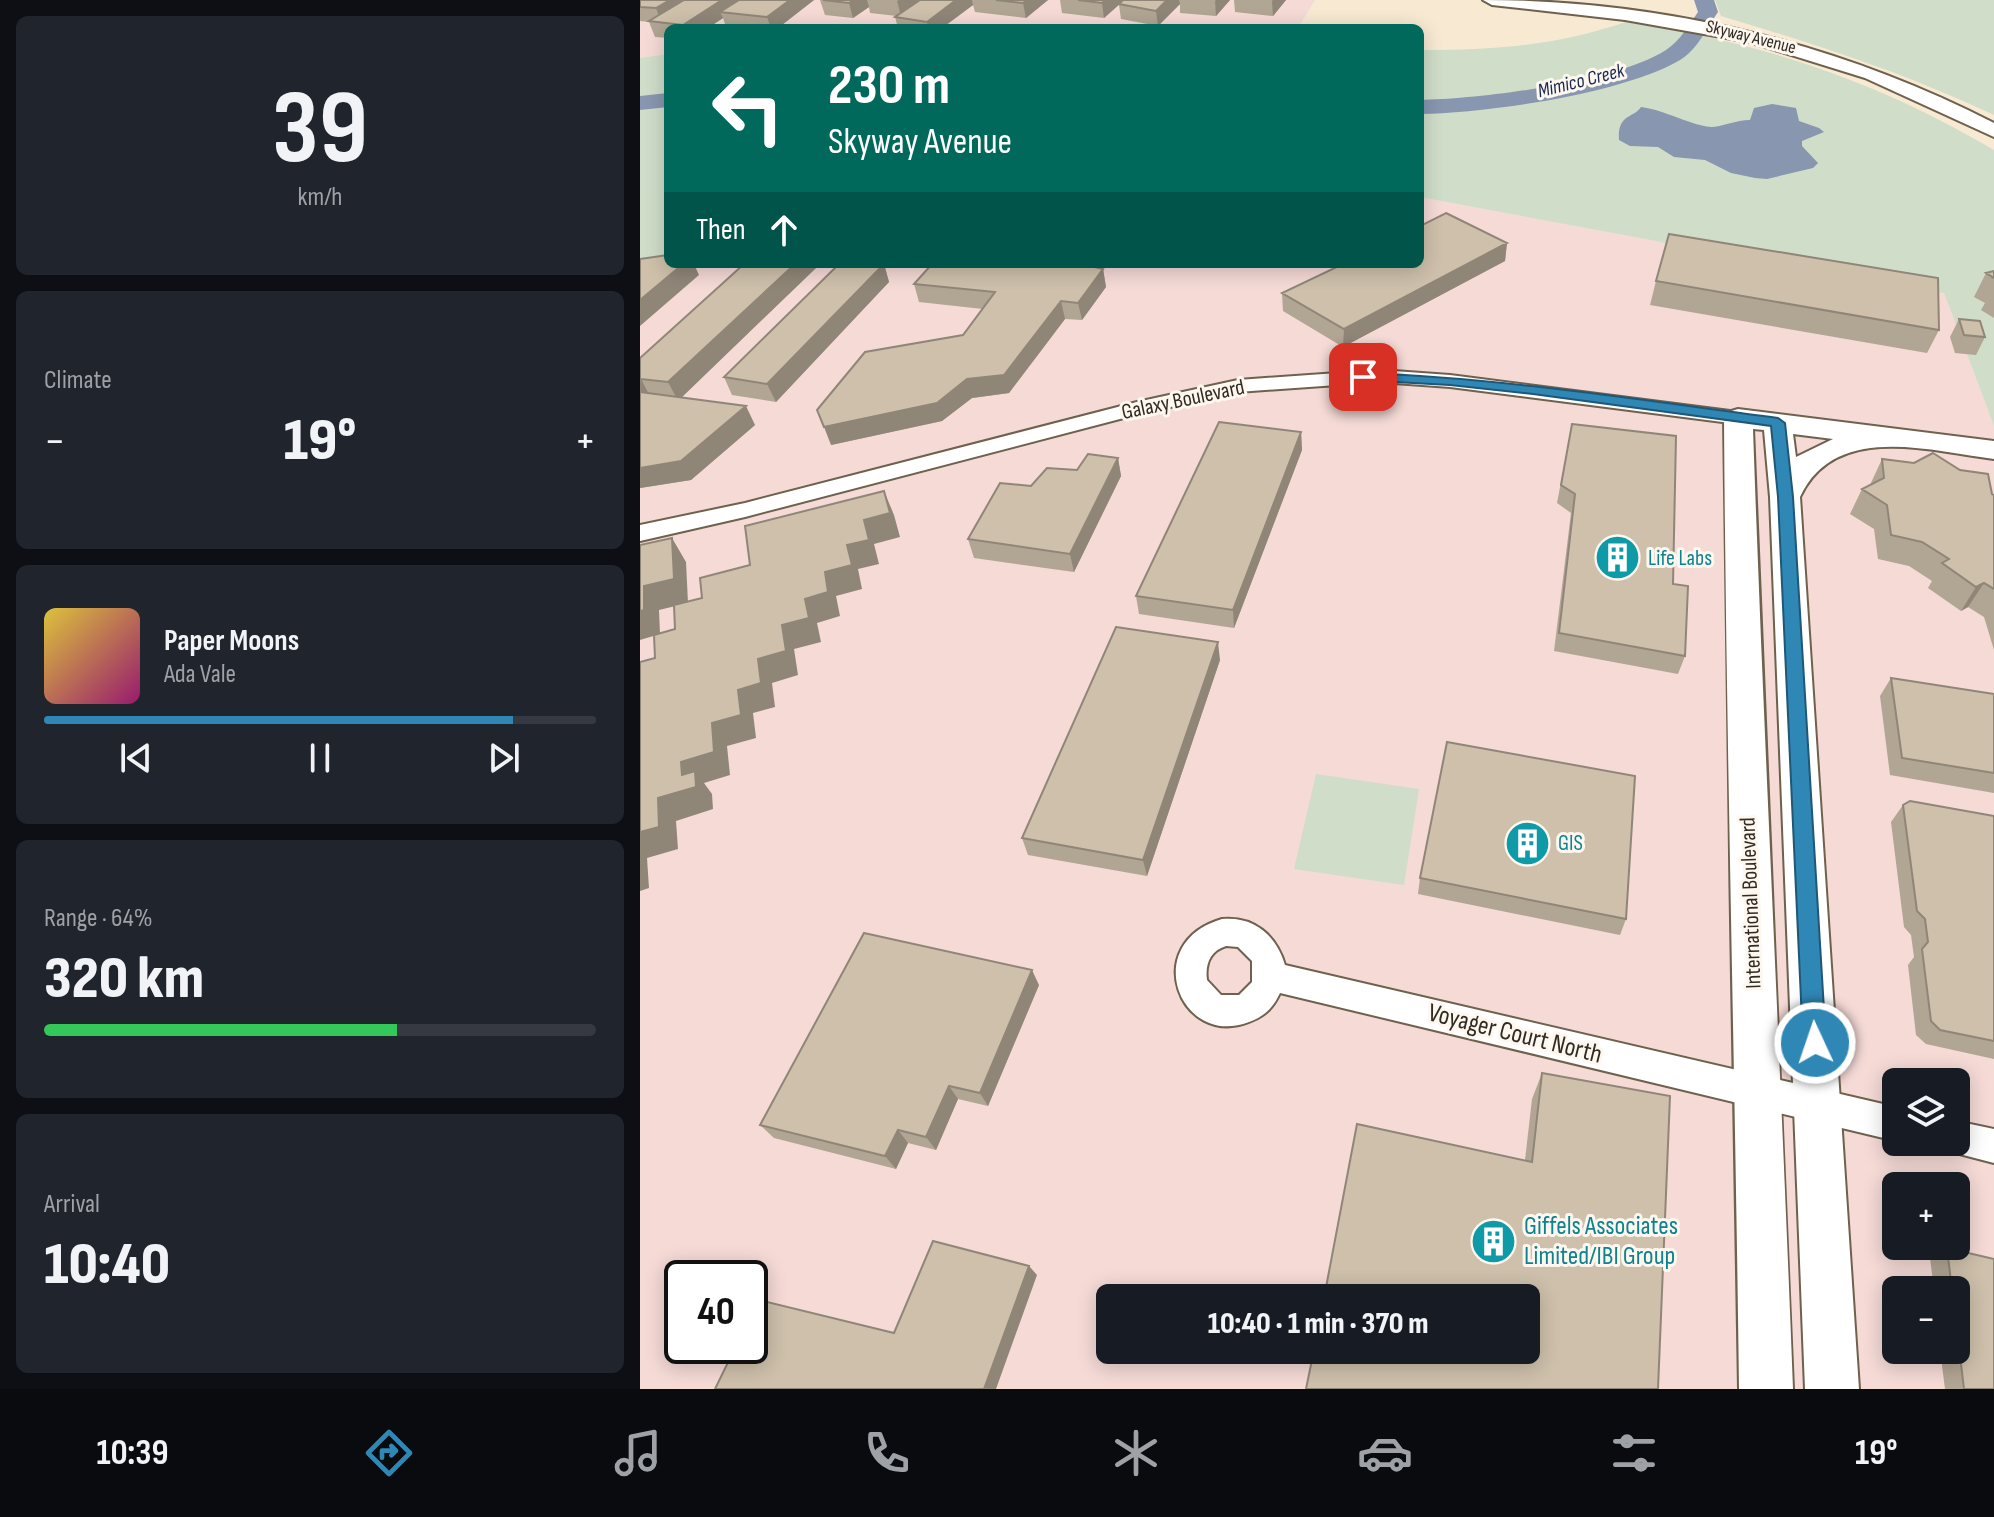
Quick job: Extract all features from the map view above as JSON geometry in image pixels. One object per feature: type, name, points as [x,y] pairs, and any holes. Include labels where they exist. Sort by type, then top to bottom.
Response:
[{"type":"street","name":"Skyway Avenue","points":[[1492,0],[1660,17],[1726,30],[1840,61],[1906,87],[1994,131]]},
{"type":"street","name":"Galaxy Boulevard","points":[[640,533],[745,510],[1137,408],[1238,386],[1380,376],[1533,389],[1758,420]]},
{"type":"street","points":[[1832,1389],[1785,497],[1758,420],[1994,450]]},
{"type":"street","name":"International Boulevard","points":[[1758,420],[1745,755],[1759,1093],[1766,1389]]},
{"type":"street","points":[[1785,497],[1793,477],[1809,459],[1832,448],[1869,438],[1906,439]]},
{"type":"street","name":"Voyager Court North","points":[[1271,976],[1882,1121]]},
{"type":"street","points":[[1970,1141],[1994,1146]]},
{"type":"shaded area","points":[[640,0],[1315,0],[1300,24],[664,24],[664,55],[640,58]]},
{"type":"shaded area","points":[[1424,198],[1656,241],[1811,275],[1944,293],[1994,426],[1994,1389],[640,1389],[640,269],[664,266],[1424,268]]},
{"type":"green space","points":[[1715,0],[1994,0],[1994,115],[1859,60],[1721,16]]},
{"type":"green space","points":[[1626,22],[1676,30],[1771,53],[1862,84],[1994,150],[1994,426],[1944,293],[1811,275],[1656,241],[1424,198],[1424,50],[1524,45]]},
{"type":"green space","points":[[664,55],[664,265],[640,269],[640,58]]},
{"type":"green space","points":[[1316,774],[1419,789],[1404,885],[1294,869]]},
{"type":"water","points":[[1772,104],[1796,108],[1799,121],[1824,132],[1802,141],[1802,146],[1818,163],[1813,168],[1767,179],[1755,178],[1731,173],[1705,160],[1674,157],[1658,147],[1630,146],[1619,140],[1623,121],[1641,107],[1712,127],[1750,120],[1754,108]]},
{"type":"building","points":[[640,0],[670,0],[656,8],[640,7]]},
{"type":"building","points":[[684,0],[722,0],[685,24],[649,21]]},
{"type":"building","points":[[739,0],[790,0],[767,17],[720,12]]},
{"type":"building","points":[[823,0],[853,0],[849,3]]},
{"type":"building","points":[[920,0],[956,0],[927,22],[895,17]]},
{"type":"building","points":[[996,0],[1027,0],[1023,3]]},
{"type":"building","points":[[1078,0],[1105,0],[1102,3]]},
{"type":"building","points":[[1123,0],[1167,0],[1156,11],[1119,4]]},
{"type":"building","points":[[1446,213],[1507,243],[1344,329],[1282,293],[1335,268],[1424,268],[1424,224]]},
{"type":"building","points":[[1669,234],[1938,278],[1939,330],[1656,281]]},
{"type":"building","points":[[664,256],[664,268],[678,268],[640,300],[640,259]]},
{"type":"building","points":[[740,268],[791,268],[668,382],[640,381],[640,358]]},
{"type":"building","points":[[835,268],[880,268],[767,384],[724,377]]},
{"type":"building","points":[[928,268],[1103,269],[1078,303],[1061,301],[1004,375],[967,379],[937,403],[824,427],[817,410],[865,352],[963,335],[995,292],[914,284]]},
{"type":"building","points":[[1959,319],[1980,321],[1985,337],[1964,335]]},
{"type":"building","points":[[640,392],[746,406],[681,461],[640,468]]},
{"type":"building","points":[[1219,422],[1301,432],[1233,610],[1136,596]]},
{"type":"building","name":"Life Labs","points":[[1572,424],[1676,436],[1673,584],[1688,586],[1685,656],[1559,633],[1575,494],[1561,485]]},
{"type":"building","points":[[1933,453],[1960,470],[1988,474],[1994,495],[1994,589],[1984,583],[1976,587],[1942,563],[1949,559],[1922,542],[1891,535],[1887,505],[1862,489],[1884,478],[1882,459],[1914,463]]},
{"type":"building","points":[[1088,454],[1118,458],[1070,554],[968,539],[1000,483],[1031,486],[1047,468],[1077,470]]},
{"type":"building","points":[[884,491],[890,513],[864,520],[869,540],[847,545],[852,565],[825,572],[828,592],[805,599],[809,618],[782,625],[786,651],[758,659],[761,683],[738,690],[741,715],[712,723],[714,752],[681,762],[682,775],[695,771],[696,787],[658,798],[659,827],[640,832],[640,662],[655,658],[654,635],[675,629],[674,605],[702,598],[700,578],[750,565],[745,526]]},
{"type":"building","points":[[672,538],[674,579],[644,586],[644,610],[640,611],[640,545]]},
{"type":"building","points":[[1116,627],[1218,642],[1143,860],[1022,838]]},
{"type":"building","points":[[1891,678],[1994,694],[1994,773],[1902,758]]},
{"type":"building","name":"GIS","points":[[1447,742],[1635,776],[1626,919],[1420,878]]},
{"type":"building","points":[[1910,801],[1994,816],[1994,1041],[1940,1030],[1931,1021],[1922,949],[1928,942],[1925,919],[1917,911],[1903,805]]},
{"type":"building","points":[[864,933],[1032,970],[980,1093],[949,1086],[926,1137],[898,1130],[885,1156],[760,1125]]},
{"type":"building","name":"Giffels Associates Limited/IBI Group","points":[[1542,1073],[1670,1096],[1658,1389],[1306,1389],[1311,1364],[1540,1364],[1540,1284],[1327,1284],[1357,1124],[1532,1162]]},
{"type":"building","points":[[933,1241],[1029,1266],[984,1389],[715,1389],[727,1364],[768,1364],[768,1302],[894,1333]]},
{"type":"building","points":[[1970,1253],[1994,1259],[1994,1389],[1964,1389],[1961,1364],[1970,1364],[1970,1276],[1950,1276],[1948,1260],[1970,1260]]},
{"type":"waterway","points":[[1424,107],[1475,104],[1550,92],[1652,65],[1673,55],[1688,41],[1708,12],[1704,0]]},
{"type":"waterway","name":"Mimico Creek","points":[[640,103],[664,100]]},
{"type":"place","name":"Life Labs","points":[[1617,558]]},
{"type":"place","name":"GIS","points":[[1527,843]]},
{"type":"place","name":"Giffels Associates Limited/IBI Group","points":[[1493,1241]]},
{"type":"route","points":[[1363,377],[1533,389],[1778,423],[1785,497],[1815,1043]]}]
